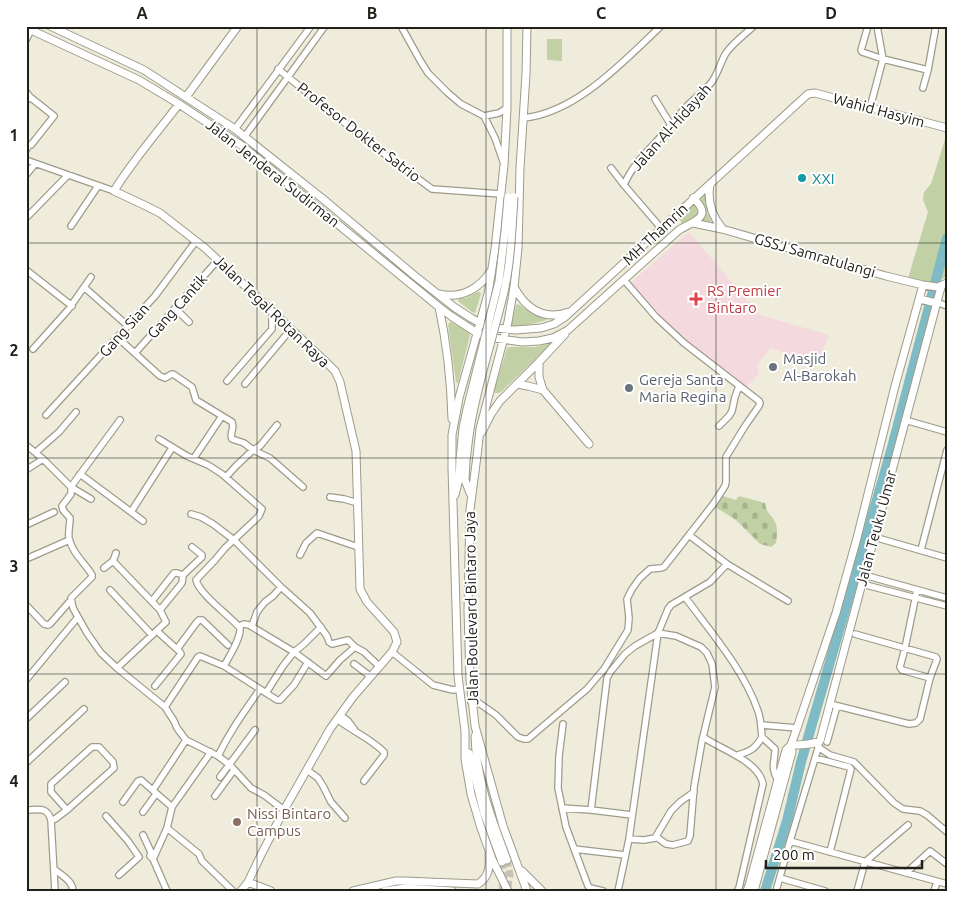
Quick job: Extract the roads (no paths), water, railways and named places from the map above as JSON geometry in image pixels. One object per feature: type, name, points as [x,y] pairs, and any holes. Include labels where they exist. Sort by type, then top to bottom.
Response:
[{"type":"main road","name":"Jalan Jenderal Sudirman","points":[[50,26],[144,70],[235,129],[436,293],[480,323]]},
{"type":"main road","name":"Jalan Boulevard Bintaro Jaya","points":[[453,505],[473,410],[501,303],[511,241],[504,166],[507,108],[507,26]]},
{"type":"main road","name":"Jalan Boulevard Bintaro Jaya","points":[[527,26],[524,118],[520,168],[520,223],[514,287],[504,340],[480,429],[469,520],[468,610],[471,702],[475,726],[503,826],[527,891]]},
{"type":"main road","points":[[186,97],[235,27]]},
{"type":"main road","name":"Jalan Jenderal Sudirman","points":[[29,29],[139,80],[180,104],[241,145],[439,307],[477,333]]},
{"type":"main road","points":[[192,88],[196,104]]},
{"type":"main road","name":"Wahid Hasyim","points":[[811,93],[815,92],[947,128]]},
{"type":"main road","name":"MH Thamrin","points":[[480,323],[496,328],[527,330],[554,324],[565,317],[805,96],[811,93]]},
{"type":"main road","points":[[114,191],[140,153],[180,104]]},
{"type":"main road","points":[[172,113],[192,112]]},
{"type":"main road","name":"Jalan Boulevard Bintaro Jaya","points":[[508,891],[488,849],[476,811],[465,759],[465,730],[458,689],[452,435],[459,398],[488,294],[508,196],[520,168]]},
{"type":"main road","points":[[281,177],[286,174],[287,170]]},
{"type":"main road","points":[[289,183],[289,179],[294,176]]},
{"type":"main road","points":[[710,184],[710,208],[722,229]]},
{"type":"main road","name":"Jalan Tegal Rotan Raya","points":[[114,191],[160,213],[196,240],[328,363],[338,376],[356,451],[360,589],[367,602],[394,632],[396,642],[392,652]]},
{"type":"main road","points":[[693,223],[703,213],[702,206],[694,198]]},
{"type":"main road","name":"MH Thamrin","points":[[477,333],[504,340],[522,342],[553,338],[568,330],[679,230],[693,223]]},
{"type":"main road","name":"GSSJ Samratulangi","points":[[693,223],[722,229],[886,276],[926,285],[941,286]]},
{"type":"main road","points":[[436,293],[454,296],[468,292],[480,285],[493,268]]},
{"type":"main road","name":"Jalan Teuku Umar","points":[[820,743],[833,705],[864,575],[905,420],[929,302],[926,285]]},
{"type":"main road","name":"Jalan Teuku Umar","points":[[747,891],[786,750],[791,745],[836,612],[857,538],[895,386],[929,302],[941,286]]},
{"type":"main road","points":[[514,287],[525,304],[540,313],[556,315],[576,308]]},
{"type":"main road","points":[[485,306],[487,313],[497,317],[504,315],[510,310]]},
{"type":"main road","points":[[439,307],[451,384],[452,435]]},
{"type":"main road","points":[[479,440],[493,410],[500,401],[568,330]]},
{"type":"main road","points":[[472,350],[477,343],[490,343],[497,348],[499,360]]},
{"type":"main road","points":[[539,362],[539,377],[543,390],[589,444]]},
{"type":"main road","points":[[517,384],[543,390]]},
{"type":"main road","name":"Jalan Boulevard Bintaro Jaya","points":[[463,459],[465,480],[471,496]]},
{"type":"main road","points":[[244,887],[284,810],[338,717],[370,676],[392,652]]},
{"type":"main road","points":[[465,730],[471,766],[480,799],[489,829],[504,861],[479,774],[475,726]]},
{"type":"main road","points":[[791,745],[820,743]]},
{"type":"main road","name":"Jalan Teuku Umar","points":[[754,891],[792,752],[791,745]]},
{"type":"main road","points":[[352,891],[396,881],[479,887],[489,871],[488,849]]},
{"type":"main road","points":[[519,867],[542,891]]},
{"type":"main road","points":[[244,887],[252,891]]},
{"type":"main road","points":[[244,887],[271,891]]},
{"type":"main road","points":[[385,891],[405,888],[452,891]]},
{"type":"street","points":[[235,129],[311,26]]},
{"type":"street","points":[[245,136],[324,26]]},
{"type":"street","points":[[401,26],[428,73],[461,104],[484,116],[495,138],[504,166]]},
{"type":"street","points":[[524,118],[546,114],[568,104],[625,60],[661,26]]},
{"type":"street","name":"Jalan Al-Hidayah","points":[[661,228],[624,185],[643,155],[684,109],[710,84],[729,49],[754,26]]},
{"type":"street","points":[[868,26],[862,51],[883,59],[928,70]]},
{"type":"street","points":[[870,108],[883,59],[877,26]]},
{"type":"street","points":[[923,88],[936,31],[935,26]]},
{"type":"street","points":[[26,40],[29,29]]},
{"type":"street","name":"Profesor Dokter Satrio","points":[[278,69],[368,142],[432,188],[508,196]]},
{"type":"street","points":[[27,146],[31,145],[54,116],[28,97]]},
{"type":"street","points":[[655,99],[671,125]]},
{"type":"street","points":[[484,116],[499,113],[507,108]]},
{"type":"street","points":[[26,160],[114,191]]},
{"type":"street","points":[[26,175],[35,164]]},
{"type":"street","points":[[611,168],[624,185]]},
{"type":"street","points":[[26,218],[68,175]]},
{"type":"street","points":[[70,226],[98,186]]},
{"type":"street","name":"Gang Sian","points":[[46,415],[155,296],[196,240]]},
{"type":"street","name":"Gang Cantik","points":[[135,353],[218,260]]},
{"type":"street","points":[[26,270],[72,306]]},
{"type":"street","points":[[33,349],[72,306],[90,277]]},
{"type":"street","points":[[471,702],[476,701],[496,715],[518,737],[528,739],[587,689],[604,669],[628,630],[629,618],[626,599],[632,589],[650,569],[664,567],[714,503],[725,486],[726,457],[759,406],[759,400],[684,343],[656,317],[624,280]]},
{"type":"street","points":[[84,287],[128,326]]},
{"type":"street","points":[[929,302],[947,306]]},
{"type":"street","points":[[175,308],[189,322]]},
{"type":"street","points":[[227,381],[272,329],[273,312]]},
{"type":"street","points":[[245,384],[291,329]]},
{"type":"street","points":[[117,337],[160,376],[165,378],[173,374],[191,387],[196,400],[233,424],[232,439],[244,442],[253,450],[270,458],[304,487]]},
{"type":"street","points":[[719,426],[732,411],[740,386]]},
{"type":"street","points":[[36,452],[59,432],[76,412]]},
{"type":"street","points":[[194,458],[222,416]]},
{"type":"street","points":[[26,605],[44,624],[48,625],[71,600],[72,596],[92,577],[73,548],[69,538],[70,518],[62,506],[71,494],[71,488],[80,474],[120,420]]},
{"type":"street","points":[[905,420],[947,432]]},
{"type":"street","points":[[226,477],[277,426]]},
{"type":"street","points":[[159,439],[187,456],[208,465],[226,477],[262,509],[259,516],[225,548],[196,582],[238,626],[241,632],[224,666]]},
{"type":"street","points":[[26,445],[36,452],[71,488],[92,500]]},
{"type":"street","points":[[131,512],[172,448]]},
{"type":"street","points":[[920,550],[947,450]]},
{"type":"street","points":[[26,470],[43,459]]},
{"type":"street","points":[[80,474],[143,521]]},
{"type":"street","points":[[330,497],[358,503]]},
{"type":"street","points":[[26,525],[54,512]]},
{"type":"street","points":[[191,514],[213,524],[234,540],[310,613],[327,636],[328,642],[332,644],[348,640],[380,666]]},
{"type":"street","points":[[300,555],[306,544],[317,533],[358,547]]},
{"type":"street","points":[[689,535],[727,564],[788,601]]},
{"type":"street","points":[[881,540],[947,558]]},
{"type":"street","points":[[26,559],[67,541]]},
{"type":"street","points":[[182,575],[202,557],[192,547]]},
{"type":"street","points":[[104,568],[113,561],[116,552]]},
{"type":"street","points":[[113,561],[160,610],[166,622],[117,668]]},
{"type":"street","points":[[618,891],[629,839],[658,633],[668,609],[674,603],[710,582],[727,564]]},
{"type":"street","points":[[152,601],[174,573],[182,575]]},
{"type":"street","points":[[160,610],[182,583],[182,575]]},
{"type":"street","points":[[864,575],[947,598]]},
{"type":"street","points":[[862,584],[947,606]]},
{"type":"street","points":[[252,626],[257,612],[281,587]]},
{"type":"street","points":[[110,590],[154,633],[180,652],[180,655],[155,686]]},
{"type":"street","points":[[918,590],[900,669],[930,678]]},
{"type":"street","points":[[685,597],[747,685],[758,712],[762,737],[756,747],[750,752],[738,756]]},
{"type":"street","points":[[71,600],[78,617],[101,653],[165,707],[186,740],[218,756],[252,788],[284,810]]},
{"type":"street","points":[[26,680],[78,617]]},
{"type":"street","points":[[176,649],[199,620],[202,620],[228,645]]},
{"type":"street","points":[[238,626],[247,624],[252,626],[294,652],[326,676],[355,647]]},
{"type":"street","points":[[266,693],[294,652],[321,628]]},
{"type":"street","points":[[591,810],[607,678],[625,654],[658,633],[676,636],[701,647],[707,653],[712,664],[715,687],[703,737],[694,792],[691,834],[688,841],[673,845],[666,844],[658,838],[644,840],[629,839]]},
{"type":"street","points":[[833,705],[909,724],[913,724],[920,719],[936,657],[855,634]]},
{"type":"street","points":[[392,652],[433,685],[453,690],[458,689]]},
{"type":"street","points":[[165,707],[198,657],[202,656],[224,666],[277,700],[280,700],[294,685],[308,662]]},
{"type":"street","points":[[354,664],[370,676]]},
{"type":"street","points":[[26,719],[65,682]]},
{"type":"street","points":[[218,756],[237,720],[260,689]]},
{"type":"street","points":[[26,763],[84,709]]},
{"type":"street","points":[[338,717],[345,725],[356,730],[382,749],[384,754],[364,781]]},
{"type":"street","points":[[564,724],[559,756],[558,788],[566,827],[588,886],[603,891]]},
{"type":"street","points":[[761,725],[797,728]]},
{"type":"street","points":[[215,796],[255,730]]},
{"type":"street","points":[[703,737],[748,763],[761,776],[763,784],[737,891]]},
{"type":"street","points":[[762,737],[775,749],[773,769],[778,780]]},
{"type":"street","points":[[143,812],[186,740]]},
{"type":"street","points":[[776,891],[820,743],[830,754],[854,762],[894,804],[903,809],[920,811],[947,832]]},
{"type":"street","points":[[51,820],[67,810],[114,768],[114,762],[99,747],[92,747],[51,784],[51,792],[67,810]]},
{"type":"street","points":[[152,858],[167,828],[172,807],[211,752]]},
{"type":"street","points":[[815,758],[851,770],[830,852]]},
{"type":"street","points":[[220,777],[232,768]]},
{"type":"street","points":[[307,770],[318,778],[330,802],[345,818]]},
{"type":"street","points":[[123,802],[141,780],[172,807]]},
{"type":"street","points":[[654,838],[671,811],[694,792]]},
{"type":"street","points":[[562,808],[632,815]]},
{"type":"street","points":[[26,810],[41,809],[46,811],[51,820],[55,891]]},
{"type":"street","points":[[106,816],[140,857],[152,858]]},
{"type":"street","points":[[857,891],[865,862],[908,826]]},
{"type":"street","points":[[167,828],[199,854],[202,861],[233,891]]},
{"type":"street","points":[[143,835],[168,891]]},
{"type":"street","points":[[790,841],[947,884]]},
{"type":"street","points":[[574,849],[625,855]]},
{"type":"street","points":[[906,873],[930,851],[947,864]]},
{"type":"street","points":[[119,875],[140,857]]},
{"type":"street","points":[[54,869],[72,883],[73,891]]},
{"type":"street","points":[[780,878],[825,891]]},
{"type":"street","points":[[934,891],[937,882]]},
{"type":"waterway","points":[[765,891],[787,821],[801,762],[891,451],[947,238]]},
{"type":"tunnel","points":[[507,860],[510,875],[507,891]]},
{"type":"tunnel","points":[[502,862],[504,874],[502,891]]},
{"type":"place","name":"XXI","points":[[802,178]]},
{"type":"place","name":"RS Premier Bintaro","points":[[696,299]]},
{"type":"place","name":"Masjid Al-Barokah","points":[[773,367]]},
{"type":"place","name":"Gereja Santa Maria Regina","points":[[629,388]]},
{"type":"place","name":"Nissi Bintaro Campus","points":[[237,822]]}]
